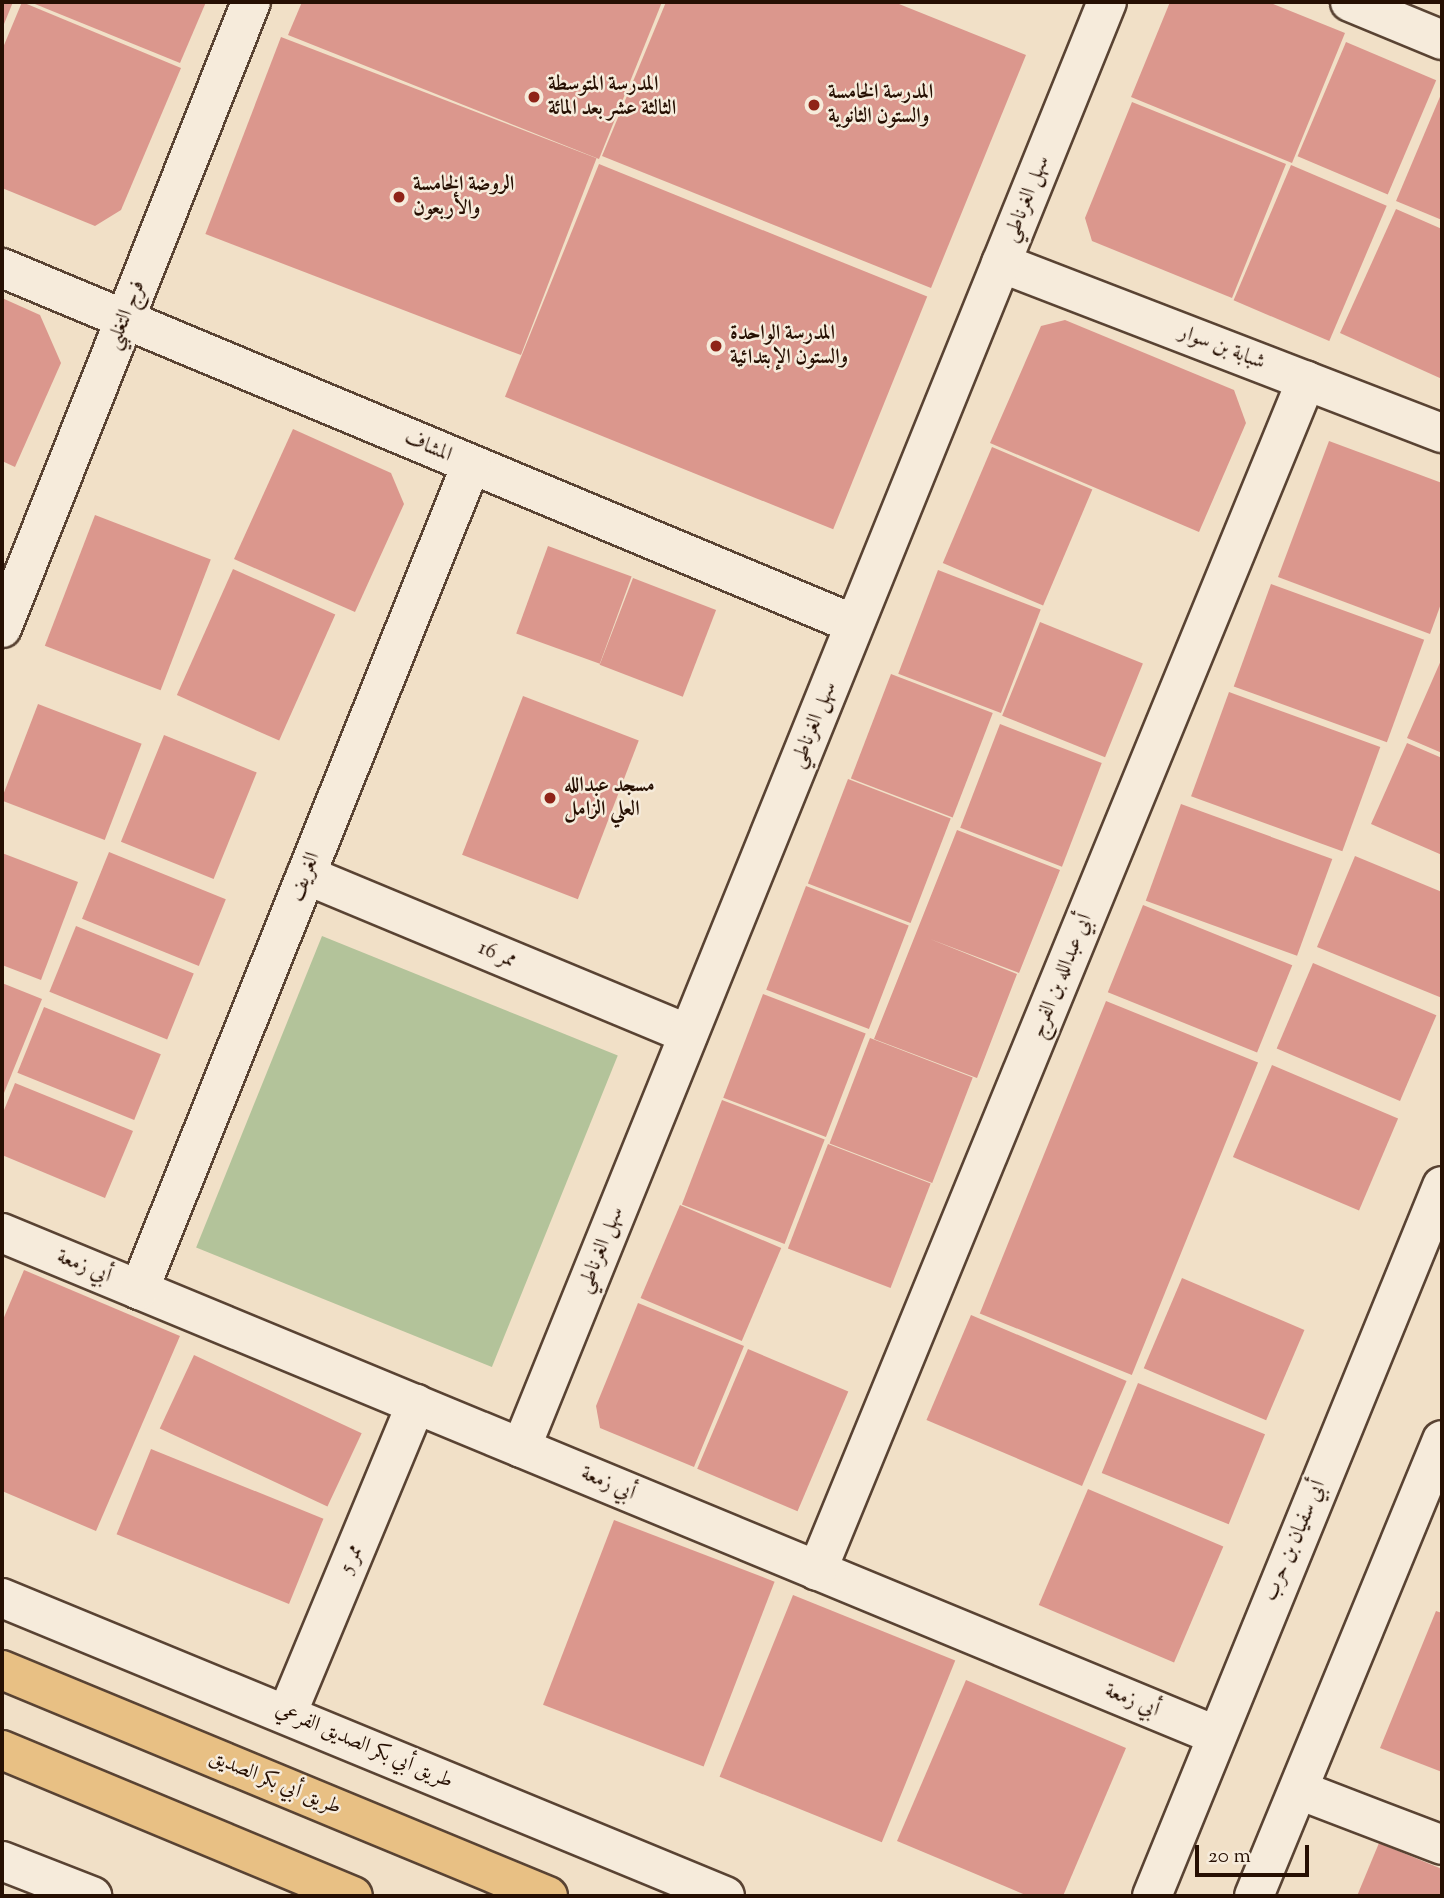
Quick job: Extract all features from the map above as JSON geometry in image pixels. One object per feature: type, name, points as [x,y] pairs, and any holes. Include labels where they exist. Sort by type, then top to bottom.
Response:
[{"type":"main road","name":"طريق أبي بكر الصديق","points":[[2,1670],[548,1896]]},
{"type":"main road","points":[[2,1750],[353,1896]]},
{"type":"main road","points":[[345,1812],[577,1896]]},
{"type":"street","name":"فرج التغلبي","points":[[2,628],[251,2]]},
{"type":"street","name":"سهل الغرناطي","points":[[521,1448],[1107,2]]},
{"type":"street","points":[[1350,2],[1442,40]]},
{"type":"street","name":"شبابة بن سوار","points":[[1002,262],[1442,433]]},
{"type":"street","name":"المشاف","points":[[2,268],[854,624]]},
{"type":"street","name":"أبي عبدالله بن الفرج","points":[[817,1570],[1306,381]]},
{"type":"street","name":"الغريف","points":[[139,1290],[471,465]]},
{"type":"street","name":"ممر 16","points":[[306,875],[688,1034]]},
{"type":"street","name":"أبي سفيان بن حرب","points":[[1158,1890],[1214,1735],[1442,1186]]},
{"type":"street","name":"أبي زمعة","points":[[2,1233],[1214,1735]]},
{"type":"street","name":"ممر 5","points":[[287,1714],[416,1404]]},
{"type":"street","points":[[1254,1896],[1442,1440]]},
{"type":"street","name":"طريق أبي بكر الصديق الفرعي","points":[[2,1598],[725,1896]]},
{"type":"street","points":[[1299,1790],[1442,1845]]},
{"type":"street","points":[[2,1861],[92,1896]]},
{"type":"green space","points":[[322,936],[618,1055],[492,1367],[196,1248]]},
{"type":"building","points":[[2,2],[13,2],[2,29]]},
{"type":"building","points":[[22,2],[181,68],[121,210],[95,226],[2,188],[2,50]]},
{"type":"building","points":[[30,2],[206,2],[180,63]]},
{"type":"building","name":"المدرسة المتوسطة الثالثة عشر بعد المائة","points":[[302,2],[662,2],[599,159],[288,35]]},
{"type":"building","name":"المدرسة الخامسة والستون الثانوية","points":[[666,2],[894,2],[1026,55],[931,288],[602,156]]},
{"type":"building","points":[[1170,2],[1268,2],[1345,33],[1292,163],[1131,97]]},
{"type":"building","name":"الروضة الخامسة والأربعون","points":[[281,37],[597,158],[521,355],[205,234]]},
{"type":"building","points":[[1346,42],[1436,80],[1388,194],[1298,156]]},
{"type":"building","points":[[1442,92],[1442,220],[1396,201]]},
{"type":"building","points":[[1132,102],[1286,164],[1232,298],[1092,241],[1085,218]]},
{"type":"building","name":"المدرسة الواحدة والستون الإبتدائية","points":[[599,164],[927,297],[833,529],[505,397]]},
{"type":"building","points":[[1291,165],[1387,206],[1329,341],[1234,300]]},
{"type":"building","points":[[1396,209],[1442,229],[1442,379],[1340,333]]},
{"type":"building","points":[[2,298],[40,315],[61,363],[15,467],[2,461]]},
{"type":"building","points":[[1065,320],[1234,390],[1246,423],[1199,532],[990,443],[1041,326]]},
{"type":"building","points":[[293,429],[391,473],[404,504],[355,612],[234,559]]},
{"type":"building","points":[[1329,441],[1442,483],[1442,601],[1430,634],[1278,577]]},
{"type":"building","points":[[992,447],[1092,490],[1043,606],[943,563]]},
{"type":"building","points":[[95,515],[211,559],[161,690],[45,646]]},
{"type":"building","points":[[548,546],[632,576],[600,664],[516,633]]},
{"type":"building","points":[[233,569],[335,615],[279,741],[177,695]]},
{"type":"building","points":[[938,570],[1041,609],[1001,713],[898,674]]},
{"type":"building","points":[[633,578],[716,610],[683,697],[600,665]]},
{"type":"building","points":[[1271,584],[1424,640],[1387,742],[1234,686]]},
{"type":"building","points":[[1040,622],[1143,664],[1105,757],[1002,716]]},
{"type":"building","points":[[1442,658],[1442,753],[1407,738]]},
{"type":"building","points":[[891,674],[993,713],[953,818],[851,779]]},
{"type":"building","points":[[1229,692],[1380,747],[1342,851],[1191,796]]},
{"type":"building","name":"مسجد عبدالله العلي الزامل","points":[[523,696],[639,740],[578,899],[462,855]]},
{"type":"building","points":[[38,704],[142,744],[105,840],[2,801]]},
{"type":"building","points":[[1000,724],[1102,763],[1062,867],[960,828]]},
{"type":"building","points":[[164,735],[257,772],[214,879],[121,842]]},
{"type":"building","points":[[1407,743],[1442,758],[1442,855],[1371,824]]},
{"type":"building","points":[[848,779],[951,818],[911,923],[808,884]]},
{"type":"building","points":[[1181,804],[1332,859],[1297,956],[1146,901]]},
{"type":"building","points":[[957,830],[1060,870],[1019,973],[930,939],[1017,974],[977,1078],[874,1039]]},
{"type":"building","points":[[109,852],[226,899],[199,966],[82,919]]},
{"type":"building","points":[[2,853],[78,882],[41,980],[2,965]]},
{"type":"building","points":[[1355,856],[1442,892],[1442,998],[1317,947]]},
{"type":"building","points":[[806,886],[909,925],[869,1029],[766,990]]},
{"type":"building","points":[[1143,905],[1292,965],[1257,1052],[1108,992]]},
{"type":"building","points":[[76,926],[194,974],[167,1039],[49,992]]},
{"type":"building","points":[[1313,963],[1436,1015],[1400,1101],[1277,1049]]},
{"type":"building","points":[[2,983],[42,999],[2,1098]]},
{"type":"building","points":[[763,994],[866,1033],[826,1137],[723,1098]]},
{"type":"building","points":[[1106,1001],[1258,1062],[1132,1375],[980,1313]]},
{"type":"building","points":[[44,1007],[161,1054],[134,1120],[17,1073]]},
{"type":"building","points":[[870,1038],[973,1077],[932,1183],[830,1143]]},
{"type":"building","points":[[1272,1065],[1398,1119],[1359,1211],[1233,1157]]},
{"type":"building","points":[[15,1083],[133,1131],[105,1198],[2,1155],[2,1115]]},
{"type":"building","points":[[722,1100],[825,1139],[785,1244],[682,1205]]},
{"type":"building","points":[[828,1144],[931,1183],[891,1288],[788,1249]]},
{"type":"building","points":[[680,1205],[781,1248],[742,1341],[641,1298]]},
{"type":"building","points":[[24,1270],[180,1336],[96,1531],[2,1491],[2,1322]]},
{"type":"building","points":[[1182,1278],[1304,1330],[1266,1420],[1144,1368]]},
{"type":"building","points":[[638,1303],[744,1346],[694,1467],[600,1428],[596,1406]]},
{"type":"building","points":[[971,1315],[1127,1381],[1082,1486],[926,1420]]},
{"type":"building","points":[[748,1349],[848,1392],[798,1511],[697,1469]]},
{"type":"building","points":[[194,1355],[362,1433],[327,1507],[160,1428]]},
{"type":"building","points":[[1138,1383],[1265,1434],[1229,1524],[1102,1473]]},
{"type":"building","points":[[151,1449],[323,1519],[289,1604],[117,1534]]},
{"type":"building","points":[[1088,1489],[1223,1546],[1174,1662],[1039,1605]]},
{"type":"building","points":[[614,1520],[775,1582],[704,1766],[543,1705]]},
{"type":"building","points":[[793,1595],[955,1661],[882,1842],[720,1777]]},
{"type":"building","points":[[1436,1611],[1442,1613],[1442,1772],[1380,1748]]},
{"type":"building","points":[[966,1680],[1126,1748],[1063,1896],[1028,1896],[897,1841]]},
{"type":"building","points":[[1379,1843],[1442,1869],[1442,1896],[1357,1896]]},
{"type":"place","name":"المدرسة المتوسطة الثالثة عشر بعد المائة","points":[[534,97]]},
{"type":"place","name":"المدرسة الخامسة والستون الثانوية","points":[[814,105]]},
{"type":"place","name":"الروضة الخامسة والأربعون","points":[[399,197]]},
{"type":"place","name":"المدرسة الواحدة والستون الإبتدائية","points":[[716,346]]},
{"type":"place","name":"مسجد عبدالله العلي الزامل","points":[[550,798]]}]
